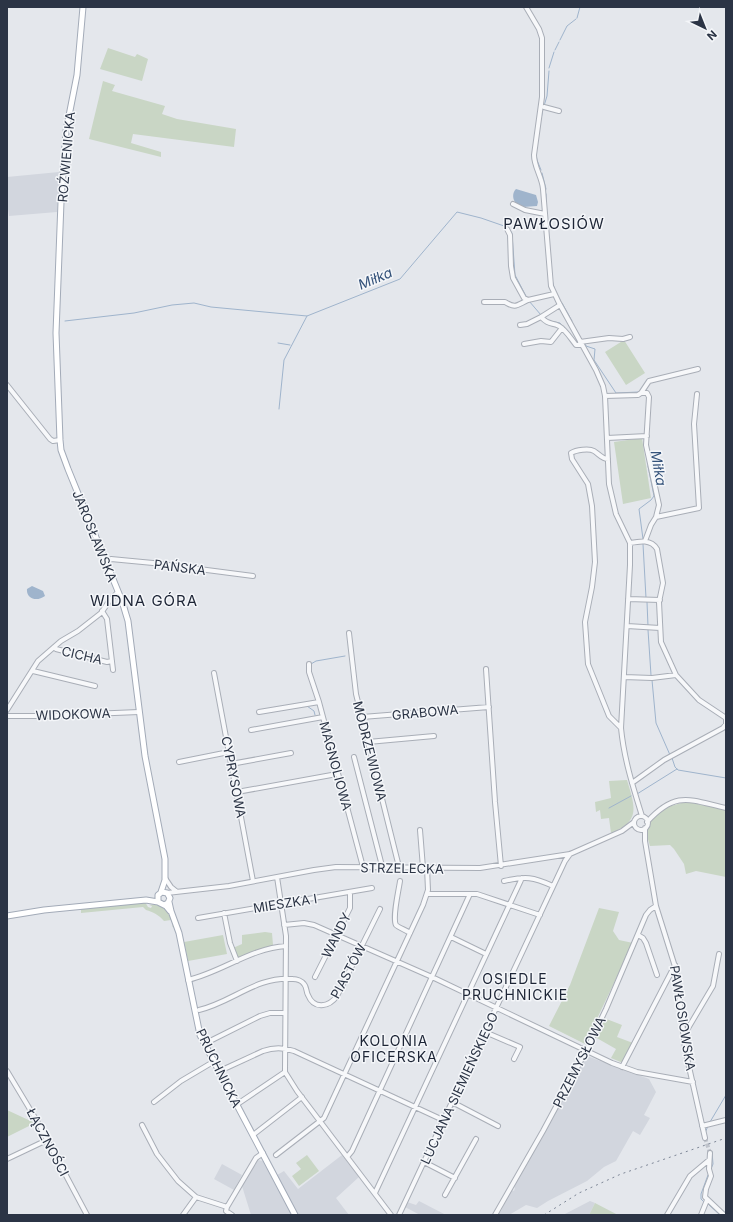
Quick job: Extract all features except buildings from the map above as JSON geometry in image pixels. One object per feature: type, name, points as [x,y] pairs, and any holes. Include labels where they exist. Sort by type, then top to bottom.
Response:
[{"type":"main road","name":"ROŹWIENICKA","points":[[57,309],[65,140],[69,110],[77,75],[83,7]]},
{"type":"main road","name":"JAROSŁAWSKA","points":[[57,309],[56,333],[61,450],[106,561],[128,621],[139,712],[165,859],[163,893],[158,902]]},
{"type":"main road","points":[[7,915],[147,900],[163,893]]},
{"type":"main road","name":"PRUCHNICKA","points":[[163,893],[170,900],[171,911],[179,933],[200,1035],[295,1215]]},
{"type":"main road","name":"PRUCHNICKA","points":[[147,900],[158,902],[171,911]]},
{"type":"main road","points":[[164,905],[170,900]]},
{"type":"street","points":[[526,7],[539,29],[542,38],[542,97],[534,155],[535,164],[543,184],[551,286],[603,386],[605,396],[609,484],[616,514],[630,543],[627,626],[620,728],[622,747],[640,817],[647,822]]},
{"type":"street","points":[[544,107],[558,111]]},
{"type":"street","points":[[513,204],[523,210],[545,214]]},
{"type":"street","points":[[507,229],[510,236],[513,278],[524,298],[528,300]]},
{"type":"street","points":[[484,302],[505,302],[514,306],[528,300],[554,294]]},
{"type":"street","points":[[520,325],[527,324],[541,317],[560,305]]},
{"type":"street","points":[[541,317],[550,325],[558,325],[562,328],[576,345],[609,338],[623,339],[630,337]]},
{"type":"street","points":[[524,344],[541,341],[551,342],[562,328]]},
{"type":"street","points":[[641,393],[649,382],[698,369]]},
{"type":"street","points":[[7,385],[50,438],[53,440],[60,440]]},
{"type":"street","points":[[605,396],[638,395],[641,393],[647,393],[649,397],[646,445],[659,505],[656,517],[645,541]]},
{"type":"street","points":[[656,517],[699,508],[700,504],[694,424],[697,394]]},
{"type":"street","points":[[607,438],[646,436]]},
{"type":"street","points":[[608,459],[601,457],[593,450],[571,453],[572,459],[588,484],[592,506],[595,562],[585,622],[588,664],[609,716],[620,728]]},
{"type":"street","points":[[630,543],[645,541],[655,546],[657,550],[663,583],[660,600],[661,642],[676,675],[698,700],[726,718],[726,724],[718,732],[664,760],[632,783]]},
{"type":"street","name":"PAŃSKA","points":[[106,561],[111,560],[153,563],[253,576]]},
{"type":"street","points":[[7,710],[38,661],[61,641],[92,621],[118,592]]},
{"type":"street","points":[[628,599],[660,600]]},
{"type":"street","name":"CICHA","points":[[102,611],[107,619],[113,670]]},
{"type":"street","points":[[627,626],[660,628]]},
{"type":"street","name":"MODRZEWIOWA","points":[[349,633],[356,694],[399,867]]},
{"type":"street","name":"CICHA","points":[[54,647],[56,649],[107,662],[112,661]]},
{"type":"street","name":"MAGNOLIOWA","points":[[309,664],[363,868]]},
{"type":"street","points":[[486,668],[501,866]]},
{"type":"street","points":[[33,671],[95,686]]},
{"type":"street","name":"CYPRYSOWA","points":[[214,673],[253,881]]},
{"type":"street","points":[[624,677],[652,678],[676,675]]},
{"type":"street","points":[[258,712],[319,702]]},
{"type":"street","name":"GRABOWA","points":[[362,717],[489,707]]},
{"type":"street","name":"WIDOKOWA","points":[[7,716],[139,712]]},
{"type":"street","points":[[251,730],[323,717]]},
{"type":"street","points":[[368,742],[434,736]]},
{"type":"street","points":[[179,762],[229,752]]},
{"type":"street","points":[[231,764],[291,753]]},
{"type":"street","points":[[354,757],[381,867]]},
{"type":"street","points":[[237,792],[337,774]]},
{"type":"street","points":[[634,822],[640,817],[686,799],[726,808]]},
{"type":"street","points":[[644,828],[656,812]]},
{"type":"street","name":"STRZELECKA","points":[[622,831],[634,822]]},
{"type":"street","name":"PAWŁOSIOWSKA","points":[[634,822],[645,842]]},
{"type":"street","name":"STRZELECKA","points":[[163,893],[206,889],[329,868],[480,868],[501,866],[570,854],[622,831],[644,828]]},
{"type":"street","name":"PAWŁOSIOWSKA","points":[[644,828],[656,906],[675,965],[679,984],[683,1032],[702,1126],[706,1138]]},
{"type":"street","points":[[276,1155],[324,1118],[423,905],[427,894],[420,830]]},
{"type":"street","name":"LUCJANA SIEMIEŃSKIEGO","points":[[399,1215],[553,886],[570,854]]},
{"type":"street","points":[[559,855],[565,861]]},
{"type":"street","points":[[277,877],[286,946],[285,1072],[302,1097],[391,1215]]},
{"type":"street","points":[[375,1193],[522,878]]},
{"type":"street","points":[[504,880],[535,878],[553,886]]},
{"type":"street","points":[[165,879],[170,887],[178,892]]},
{"type":"street","points":[[400,881],[395,920],[398,927],[410,933]]},
{"type":"street","name":"MIESZKA I","points":[[198,918],[372,888]]},
{"type":"street","points":[[170,900],[173,894],[178,892]]},
{"type":"street","name":"WANDY","points":[[315,977],[350,908],[350,892]]},
{"type":"street","points":[[427,894],[477,894],[540,915]]},
{"type":"street","points":[[347,1157],[352,1151],[470,894]]},
{"type":"street","name":"PRZEMYSŁOWA","points":[[495,1215],[543,1131],[586,1051],[646,915],[656,906]]},
{"type":"street","name":"PIASTÓW","points":[[199,1010],[210,1007],[265,981],[285,978],[300,980],[304,984],[308,996],[315,1003],[324,1006],[330,1004],[336,996],[380,909]]},
{"type":"street","points":[[224,913],[230,944],[237,961]]},
{"type":"street","points":[[284,925],[304,923],[314,925],[432,977],[586,1051],[622,1066],[643,1074],[693,1082]]},
{"type":"street","points":[[638,935],[643,938],[657,974]]},
{"type":"street","points":[[451,937],[486,954]]},
{"type":"street","points":[[188,980],[206,975],[266,948],[286,946]]},
{"type":"street","points":[[683,1032],[686,1030],[713,986],[719,954]]},
{"type":"street","points":[[622,1066],[675,965]]},
{"type":"street","points":[[208,1042],[260,1016],[270,1013],[285,1013]]},
{"type":"street","points":[[485,1032],[526,1050]]},
{"type":"street","points":[[224,1069],[263,1050],[284,1048],[294,1051],[444,1120]]},
{"type":"street","points":[[514,1059],[520,1048]]},
{"type":"street","points":[[154,1102],[181,1081],[213,1062]]},
{"type":"street","name":"ŁĄCZNOŚCI","points":[[7,1070],[47,1140],[87,1215]]},
{"type":"street","points":[[236,1105],[285,1072]]},
{"type":"street","points":[[253,1135],[302,1097]]},
{"type":"street","points":[[452,1102],[498,1126]]},
{"type":"street","points":[[702,1126],[726,1120]]},
{"type":"street","points":[[142,1125],[165,1166],[178,1182],[196,1197],[227,1209],[232,1215]]},
{"type":"street","points":[[446,1195],[476,1139]]},
{"type":"street","points":[[7,1159],[47,1140]]},
{"type":"street","points":[[710,1152],[709,1169],[711,1176],[705,1197],[724,1215]]},
{"type":"street","points":[[227,1209],[256,1158],[262,1153]]},
{"type":"street","points":[[667,1215],[690,1176],[709,1160]]},
{"type":"street","points":[[424,1162],[455,1178]]},
{"type":"street","points":[[702,1165],[709,1169]]},
{"type":"street","points":[[183,1215],[196,1197]]},
{"type":"street","points":[[701,1215],[707,1200]]},
{"type":"shaded area","points":[[59,172],[57,212],[9,216],[7,202],[7,177]]},
{"type":"shaded area","points":[[587,1056],[649,1079],[656,1092],[644,1115],[650,1118],[640,1135],[633,1131],[616,1161],[604,1167],[587,1181],[537,1208],[526,1205],[509,1215],[497,1215],[501,1211],[511,1190],[514,1191],[514,1187]]},
{"type":"shaded area","points":[[342,1155],[359,1177],[336,1198],[349,1215],[251,1215],[242,1186],[258,1160],[263,1161],[272,1178],[284,1171],[298,1189]]},
{"type":"shaded area","points":[[222,1164],[242,1175],[234,1190],[214,1179]]},
{"type":"shaded area","points":[[419,1201],[446,1215],[420,1215],[405,1207],[407,1202],[416,1205]]},
{"type":"shaded area","points":[[590,1201],[595,1203],[589,1215],[563,1215]]},
{"type":"green space","points":[[108,48],[135,57],[137,54],[148,59],[142,81],[100,69]]},
{"type":"green space","points":[[103,81],[115,85],[112,91],[165,106],[162,114],[177,119],[236,129],[234,147],[133,134],[131,143],[161,152],[161,157],[89,139]]},
{"type":"green space","points":[[624,340],[645,373],[626,385],[605,352]]},
{"type":"green space","points":[[642,438],[651,498],[623,504],[614,442]]},
{"type":"green space","points":[[627,780],[632,798],[633,812],[627,823],[611,833],[609,818],[601,819],[600,810],[596,812],[595,802],[611,798],[609,781]]},
{"type":"green space","points":[[688,802],[726,810],[726,877],[696,871],[686,874],[684,864],[670,845],[650,846],[647,833],[652,819],[657,814],[669,807]]},
{"type":"green space","points":[[145,902],[148,907],[151,908],[152,906],[149,905],[155,905],[164,909],[170,916],[176,931],[172,926],[171,920],[164,921],[158,915],[146,910],[143,907],[81,913],[81,908]]},
{"type":"green space","points":[[599,908],[619,912],[613,931],[619,940],[633,943],[585,1044],[549,1026],[570,985]]},
{"type":"green space","points":[[265,932],[272,933],[273,945],[239,959],[233,948],[242,944],[242,935]]},
{"type":"green space","points":[[223,935],[227,954],[188,961],[184,942]]},
{"type":"green space","points":[[604,1018],[622,1025],[617,1037],[633,1043],[623,1063],[611,1058],[616,1049],[595,1037]]},
{"type":"green space","points":[[7,1110],[35,1123],[7,1137]]},
{"type":"green space","points":[[307,1155],[319,1171],[299,1186],[292,1176],[301,1169],[296,1163]]},
{"type":"green space","points":[[595,1203],[618,1215],[589,1215]]},
{"type":"water","points":[[516,189],[536,195],[538,202],[537,206],[523,207],[517,205],[513,197]]},
{"type":"water","points":[[32,586],[43,591],[45,596],[39,599],[30,597],[27,589]]},
{"type":"waterway","points":[[577,18],[580,7]]},
{"type":"waterway","points":[[560,40],[567,26],[576,19]]},
{"type":"waterway","points":[[555,50],[559,42]]},
{"type":"waterway","points":[[549,68],[554,52]]},
{"type":"waterway","points":[[544,106],[547,96],[549,71]]},
{"type":"waterway","points":[[541,119],[543,108]]},
{"type":"waterway","points":[[536,154],[541,170]]},
{"type":"waterway","points":[[542,173],[546,189]]},
{"type":"waterway","points":[[546,194],[546,203]]},
{"type":"waterway","name":"Miłka","points":[[65,321],[134,313],[172,305],[194,303],[211,307],[307,316],[400,279],[457,212],[507,227]]},
{"type":"waterway","name":"Miłka","points":[[509,229],[512,233]]},
{"type":"waterway","name":"Miłka","points":[[512,234],[515,275],[527,298]]},
{"type":"waterway","points":[[552,280],[555,291]]},
{"type":"waterway","name":"Miłka","points":[[529,301],[541,315]]},
{"type":"waterway","points":[[562,303],[572,321]]},
{"type":"waterway","points":[[279,409],[284,360],[307,316]]},
{"type":"waterway","name":"Miłka","points":[[549,321],[560,323],[565,329]]},
{"type":"waterway","name":"Miłka","points":[[584,342],[586,346],[595,349],[594,360],[616,393],[639,392]]},
{"type":"waterway","points":[[278,343],[290,345]]},
{"type":"waterway","name":"Miłka","points":[[643,539],[639,509],[654,496],[648,466]]},
{"type":"waterway","name":"Miłka","points":[[643,544],[646,598]]},
{"type":"waterway","name":"Miłka","points":[[647,602],[648,626]]},
{"type":"waterway","name":"Miłka","points":[[648,630],[651,675]]},
{"type":"waterway","points":[[311,664],[316,661],[345,656]]},
{"type":"waterway","points":[[311,669],[312,676]]},
{"type":"waterway","name":"Miłka","points":[[652,680],[656,723],[670,755]]},
{"type":"waterway","points":[[307,706],[314,711],[315,715]]},
{"type":"waterway","name":"Miłka","points":[[672,758],[675,767],[678,770],[726,778]]},
{"type":"waterway","points":[[637,794],[677,769]]},
{"type":"waterway","points":[[609,808],[631,796]]},
{"type":"waterway","name":"Miłka","points":[[710,1122],[726,1095]]},
{"type":"waterway","name":"Miłka","points":[[705,1133],[708,1126]]},
{"type":"waterway","name":"Miłka","points":[[711,1169],[713,1164],[712,1152]]},
{"type":"waterway","name":"Miłka","points":[[705,1203],[701,1199],[701,1194],[708,1175]]},
{"type":"waterway","name":"Miłka","points":[[708,1204],[720,1215]]},
{"type":"tunnel","points":[[705,1138],[710,1153]]},
{"type":"railway","points":[[544,1215],[579,1193],[621,1174],[726,1138]]},
{"type":"district","name":"PAWŁOSIÓW","points":[[554,223]]},
{"type":"district","name":"WIDNA GÓRA","points":[[144,600]]},
{"type":"district","name":"OSIEDLE PRUCHNICKIE","points":[[515,986]]},
{"type":"district","name":"KOLONIA OFICERSKA","points":[[394,1048]]}]
